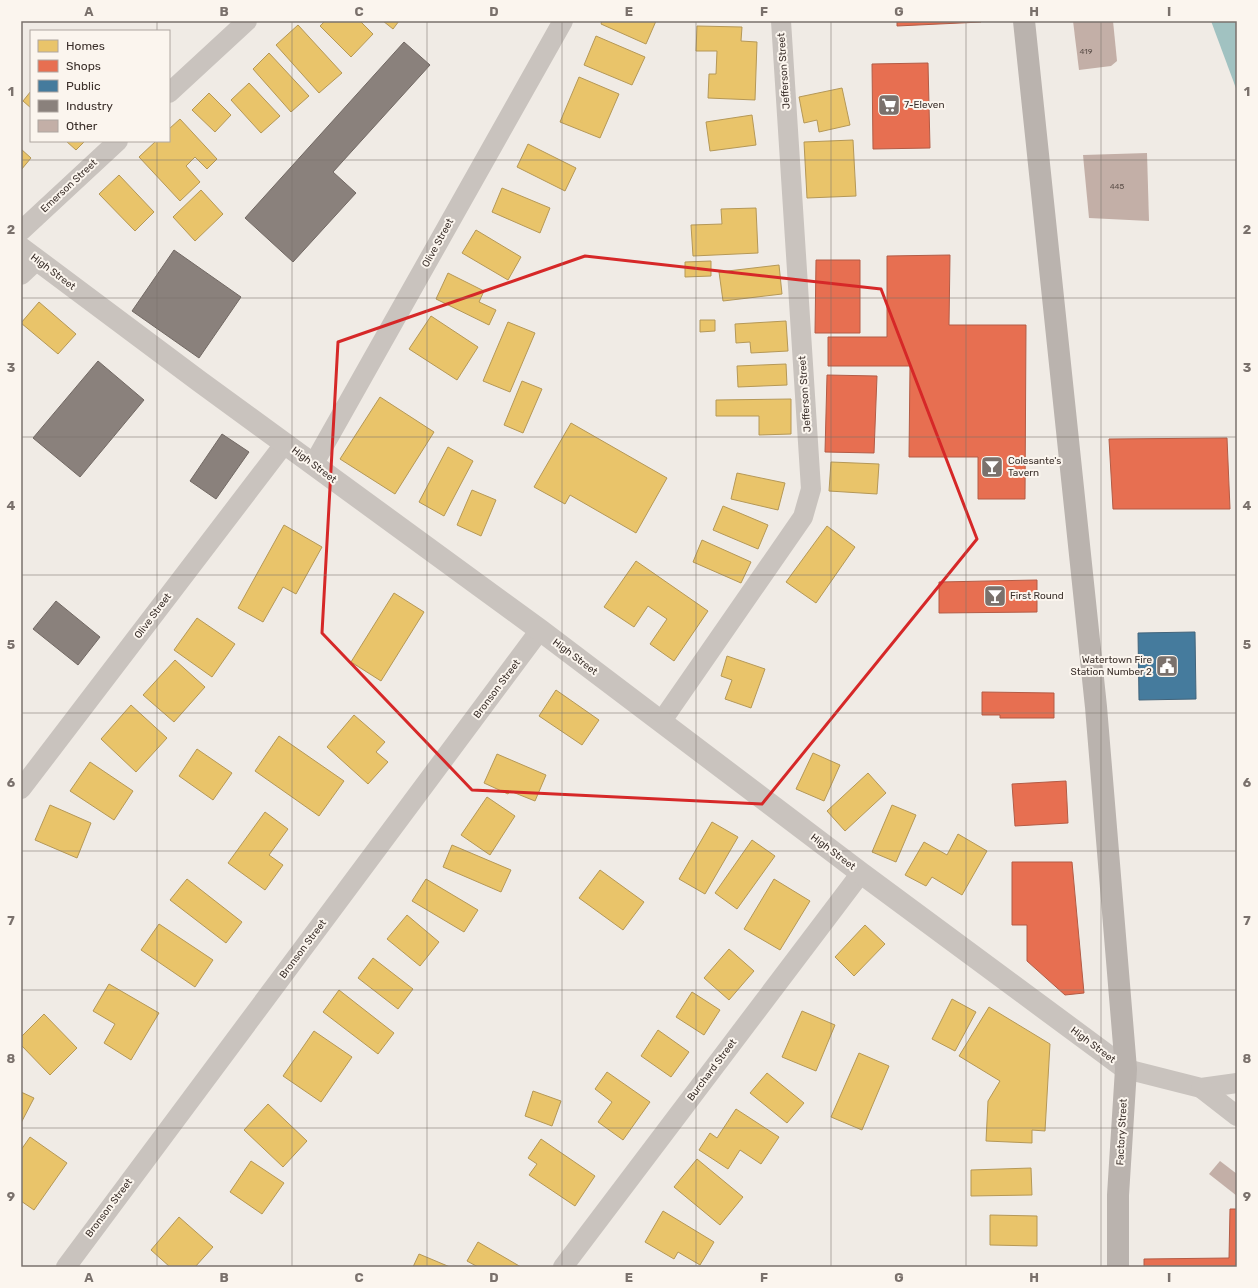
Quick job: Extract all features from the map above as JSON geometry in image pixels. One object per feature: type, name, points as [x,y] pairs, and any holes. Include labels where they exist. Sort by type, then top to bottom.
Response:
[{"type":"main road","name":"Factory Street","points":[[1024,21],[1096,707],[1126,1069],[1118,1195],[1118,1267]]},
{"type":"main road","name":"Factory Street","points":[[1102,1267],[1118,1195]]},
{"type":"street","points":[[170,93],[247,21]]},
{"type":"street","name":"Olive Street","points":[[313,464],[563,21]]},
{"type":"street","name":"Jefferson Street","points":[[661,722],[804,517],[811,489],[781,21]]},
{"type":"street","name":"Emerson Street","points":[[21,231],[117,142]]},
{"type":"street","points":[[21,275],[29,254]]},
{"type":"street","name":"High Street","points":[[29,254],[285,444],[540,630],[861,873],[1126,1069]]},
{"type":"street","name":"Olive Street","points":[[21,789],[285,444]]},
{"type":"street","name":"Bronson Street","points":[[66,1267],[540,630]]},
{"type":"street","name":"Burchard Street","points":[[563,1267],[861,873]]},
{"type":"street","points":[[1126,1069],[1201,1088],[1237,1083]]},
{"type":"street","points":[[1201,1088],[1237,1116]]},
{"type":"highlighted area","points":[[585,256],[881,289],[977,539],[762,804],[472,790],[322,633],[338,342]]},
{"type":"water","points":[[1211,21],[1237,21],[1237,91]]},
{"type":"building: Homes","points":[[325,21],[360,21],[373,34],[351,57],[320,26]]},
{"type":"building: Homes","points":[[383,21],[399,21],[393,29]]},
{"type":"building: Homes","points":[[602,21],[656,21],[646,44],[601,24]]},
{"type":"building: Homes","points":[[298,25],[342,73],[319,93],[276,45]]},
{"type":"building: Homes","points":[[697,26],[742,27],[741,41],[757,42],[755,100],[708,98],[709,74],[716,74],[717,51],[696,51]]},
{"type":"building: Homes","points":[[596,36],[645,57],[632,85],[584,65]]},
{"type":"building: Homes","points":[[269,53],[309,96],[291,112],[253,69]]},
{"type":"building: Homes","points":[[579,77],[619,94],[600,138],[560,122]]},
{"type":"building: Homes","points":[[249,83],[280,116],[261,133],[231,100]]},
{"type":"building: Homes","points":[[842,88],[850,125],[819,132],[817,120],[804,123],[799,97]]},
{"type":"building: Homes","points":[[30,92],[30,107],[23,101]]},
{"type":"building: Homes","points":[[209,93],[231,115],[215,132],[192,110]]},
{"type":"building: Homes","points":[[752,115],[756,145],[710,151],[706,122]]},
{"type":"building: Homes","points":[[180,119],[217,159],[207,169],[195,157],[186,166],[200,182],[180,201],[139,157],[155,142],[170,142],[170,128]]},
{"type":"building: Homes","points":[[853,140],[856,196],[807,198],[804,142]]},
{"type":"building: Homes","points":[[67,142],[84,142],[76,150]]},
{"type":"building: Homes","points":[[528,144],[576,168],[565,191],[517,167]]},
{"type":"building: Homes","points":[[21,149],[31,158],[21,170]]},
{"type":"building: Homes","points":[[119,175],[154,212],[135,231],[99,194]]},
{"type":"building: Homes","points":[[502,188],[550,208],[540,233],[492,212]]},
{"type":"building: Homes","points":[[201,190],[223,214],[195,241],[173,217]]},
{"type":"building: Homes","points":[[756,208],[758,253],[693,256],[691,225],[722,224],[721,209]]},
{"type":"building: Homes","points":[[476,230],[521,257],[508,280],[462,253]]},
{"type":"building: Homes","points":[[711,261],[711,276],[685,277],[685,262]]},
{"type":"building: Homes","points":[[779,265],[782,294],[723,301],[719,272]]},
{"type":"building: Homes","points":[[448,273],[484,291],[479,302],[496,310],[489,325],[436,299]]},
{"type":"building: Homes","points":[[39,302],[76,334],[58,354],[21,323]]},
{"type":"building: Homes","points":[[431,316],[478,347],[457,380],[409,349]]},
{"type":"building: Homes","points":[[700,320],[715,320],[715,331],[700,332]]},
{"type":"building: Homes","points":[[786,321],[788,351],[751,353],[750,342],[736,343],[735,324]]},
{"type":"building: Homes","points":[[508,322],[535,333],[510,392],[483,381]]},
{"type":"building: Homes","points":[[786,364],[787,385],[738,387],[737,366]]},
{"type":"building: Homes","points":[[522,381],[542,389],[523,433],[504,425]]},
{"type":"building: Homes","points":[[380,397],[434,432],[395,494],[340,459]]},
{"type":"building: Homes","points":[[791,399],[791,434],[759,435],[759,416],[716,416],[716,400]]},
{"type":"building: Homes","points":[[571,423],[667,478],[636,533],[570,495],[565,504],[534,487]]},
{"type":"building: Homes","points":[[448,447],[473,461],[444,516],[419,502]]},
{"type":"building: Homes","points":[[831,462],[879,464],[877,494],[829,491]]},
{"type":"building: Homes","points":[[737,473],[785,483],[778,510],[731,499]]},
{"type":"building: Homes","points":[[472,490],[496,500],[481,536],[457,525]]},
{"type":"building: Homes","points":[[723,506],[768,525],[758,549],[713,530]]},
{"type":"building: Homes","points":[[284,525],[322,547],[296,594],[283,587],[263,622],[238,608]]},
{"type":"building: Homes","points":[[827,526],[855,547],[816,603],[786,582]]},
{"type":"building: Homes","points":[[702,540],[751,562],[741,583],[693,562]]},
{"type":"building: Homes","points":[[636,561],[708,611],[674,661],[650,644],[667,619],[648,606],[634,627],[604,607]]},
{"type":"building: Homes","points":[[394,593],[424,612],[381,681],[351,662]]},
{"type":"building: Homes","points":[[197,618],[235,644],[212,677],[174,650]]},
{"type":"building: Homes","points":[[727,656],[765,669],[751,708],[725,699],[732,680],[721,676]]},
{"type":"building: Homes","points":[[175,660],[205,687],[174,722],[143,695]]},
{"type":"building: Homes","points":[[556,690],[599,720],[582,745],[539,716]]},
{"type":"building: Homes","points":[[131,705],[167,738],[136,772],[101,739]]},
{"type":"building: Homes","points":[[354,715],[385,742],[376,752],[388,762],[368,784],[327,747]]},
{"type":"building: Homes","points":[[279,736],[344,781],[319,816],[255,771]]},
{"type":"building: Homes","points":[[197,749],[232,773],[213,800],[179,776]]},
{"type":"building: Homes","points":[[813,753],[840,765],[824,801],[796,789]]},
{"type":"building: Homes","points":[[497,754],[546,775],[535,801],[510,791],[508,794],[484,783]]},
{"type":"building: Homes","points":[[90,762],[133,791],[114,820],[70,791]]},
{"type":"building: Homes","points":[[868,773],[886,793],[845,831],[827,811]]},
{"type":"building: Homes","points":[[487,797],[515,816],[490,855],[461,835]]},
{"type":"building: Homes","points":[[50,805],[91,823],[77,858],[35,840]]},
{"type":"building: Homes","points":[[892,805],[916,815],[896,862],[872,852]]},
{"type":"building: Homes","points":[[265,812],[288,829],[269,855],[283,865],[265,890],[228,863]]},
{"type":"building: Homes","points":[[712,822],[738,837],[705,894],[679,879]]},
{"type":"building: Homes","points":[[958,834],[987,851],[962,895],[932,877],[926,886],[905,875],[924,842],[947,855]]},
{"type":"building: Homes","points":[[752,840],[775,856],[737,909],[715,893]]},
{"type":"building: Homes","points":[[452,845],[511,870],[501,892],[443,867]]},
{"type":"building: Homes","points":[[600,870],[644,902],[623,930],[579,898]]},
{"type":"building: Homes","points":[[187,879],[242,922],[226,943],[170,900]]},
{"type":"building: Homes","points":[[426,879],[478,910],[464,932],[412,901]]},
{"type":"building: Homes","points":[[774,879],[810,901],[780,950],[744,929]]},
{"type":"building: Homes","points":[[407,915],[439,942],[420,966],[387,939]]},
{"type":"building: Homes","points":[[159,924],[213,960],[195,987],[141,950]]},
{"type":"building: Homes","points":[[865,925],[885,944],[854,976],[835,957]]},
{"type":"building: Homes","points":[[729,949],[754,971],[729,1000],[704,978]]},
{"type":"building: Homes","points":[[373,958],[413,989],[398,1009],[358,978]]},
{"type":"building: Homes","points":[[109,984],[159,1013],[131,1060],[104,1043],[115,1024],[93,1011]]},
{"type":"building: Homes","points":[[339,990],[394,1033],[378,1054],[323,1012]]},
{"type":"building: Homes","points":[[692,992],[720,1010],[704,1035],[676,1017]]},
{"type":"building: Homes","points":[[952,999],[976,1012],[955,1051],[932,1039]]},
{"type":"building: Homes","points":[[989,1007],[1050,1044],[1045,1131],[1032,1130],[1032,1143],[986,1141],[988,1101],[1000,1081],[959,1056]]},
{"type":"building: Homes","points":[[802,1011],[835,1025],[816,1071],[782,1057]]},
{"type":"building: Homes","points":[[44,1014],[77,1048],[50,1075],[21,1045],[21,1037]]},
{"type":"building: Homes","points":[[658,1030],[689,1052],[671,1077],[641,1056]]},
{"type":"building: Homes","points":[[314,1031],[352,1057],[321,1102],[283,1076]]},
{"type":"building: Homes","points":[[859,1053],[889,1066],[862,1130],[831,1117]]},
{"type":"building: Homes","points":[[607,1072],[650,1102],[623,1140],[598,1122],[612,1102],[595,1089]]},
{"type":"building: Homes","points":[[767,1073],[804,1103],[787,1123],[750,1093]]},
{"type":"building: Homes","points":[[533,1091],[561,1101],[552,1126],[525,1116]]},
{"type":"building: Homes","points":[[21,1092],[34,1098],[21,1123]]},
{"type":"building: Homes","points":[[268,1104],[307,1141],[283,1167],[244,1130]]},
{"type":"building: Homes","points":[[736,1109],[779,1137],[761,1164],[740,1150],[728,1169],[699,1150],[710,1133],[717,1138]]},
{"type":"building: Homes","points":[[30,1137],[67,1163],[34,1210],[21,1201],[21,1150]]},
{"type":"building: Homes","points":[[541,1139],[595,1176],[575,1206],[529,1175],[537,1164],[528,1158]]},
{"type":"building: Homes","points":[[697,1159],[743,1197],[720,1225],[674,1187]]},
{"type":"building: Homes","points":[[251,1161],[284,1183],[262,1214],[230,1192]]},
{"type":"building: Homes","points":[[1031,1168],[1032,1195],[971,1196],[971,1170]]},
{"type":"building: Homes","points":[[663,1211],[714,1242],[700,1265],[678,1252],[674,1259],[645,1242]]},
{"type":"building: Homes","points":[[990,1215],[1037,1216],[1037,1246],[990,1245]]},
{"type":"building: Homes","points":[[179,1217],[213,1247],[195,1267],[170,1267],[151,1250]]},
{"type":"building: Homes","points":[[478,1242],[521,1267],[478,1267],[467,1261]]},
{"type":"building: Homes","points":[[419,1254],[450,1267],[413,1267]]},
{"type":"building: Shops","points":[[897,21],[981,21],[981,22],[897,26]]},
{"type":"building: Shops","points":[[928,63],[930,148],[873,149],[872,64]]},
{"type":"building: Shops","points":[[950,255],[949,325],[1026,325],[1025,499],[978,499],[978,457],[909,457],[910,366],[828,366],[828,337],[887,337],[887,256]]},
{"type":"building: Shops","points":[[816,260],[860,260],[860,333],[815,333]]},
{"type":"building: Shops","points":[[827,375],[877,376],[874,453],[825,452]]},
{"type":"building: Shops","points":[[1227,438],[1230,509],[1113,509],[1109,439]]},
{"type":"building: Shops","points":[[1037,580],[1037,612],[939,613],[939,582]]},
{"type":"building: Shops","points":[[982,692],[1054,693],[1054,718],[1000,718],[1000,715],[982,715]]},
{"type":"building: Shops","points":[[1066,781],[1068,823],[1015,826],[1012,784]]},
{"type":"building: Shops","points":[[1012,862],[1072,862],[1084,993],[1065,995],[1027,961],[1027,925],[1012,925]]},
{"type":"building: Shops","points":[[1230,1209],[1237,1209],[1237,1267],[1144,1267],[1144,1259],[1229,1258]]},
{"type":"building: Public","name":"Watertown Fire Station Number 2","points":[[1195,632],[1196,699],[1139,700],[1138,633]]},
{"type":"building: Industry","points":[[404,42],[430,65],[333,172],[356,193],[293,262],[245,218]]},
{"type":"building: Industry","points":[[174,250],[241,297],[199,358],[132,311]]},
{"type":"building: Industry","points":[[98,361],[144,400],[80,477],[33,438]]},
{"type":"building: Industry","points":[[222,434],[249,452],[216,499],[190,481]]},
{"type":"building: Industry","points":[[56,601],[100,637],[78,665],[33,629]]},
{"type":"building: Other","points":[[1073,21],[1113,21],[1117,61],[1111,66],[1079,70]]},
{"type":"building: Other","points":[[1147,153],[1149,221],[1089,218],[1083,155]]},
{"type":"building: Other","points":[[1220,1161],[1237,1174],[1237,1196],[1209,1174]]},
{"type":"place","name":"7-Eleven","points":[[889,105]]},
{"type":"place","name":"Colesante's Tavern","points":[[992,467]]},
{"type":"place","name":"First Round","points":[[995,596]]},
{"type":"place","name":"Watertown Fire Station Number 2","points":[[1167,666]]}]
